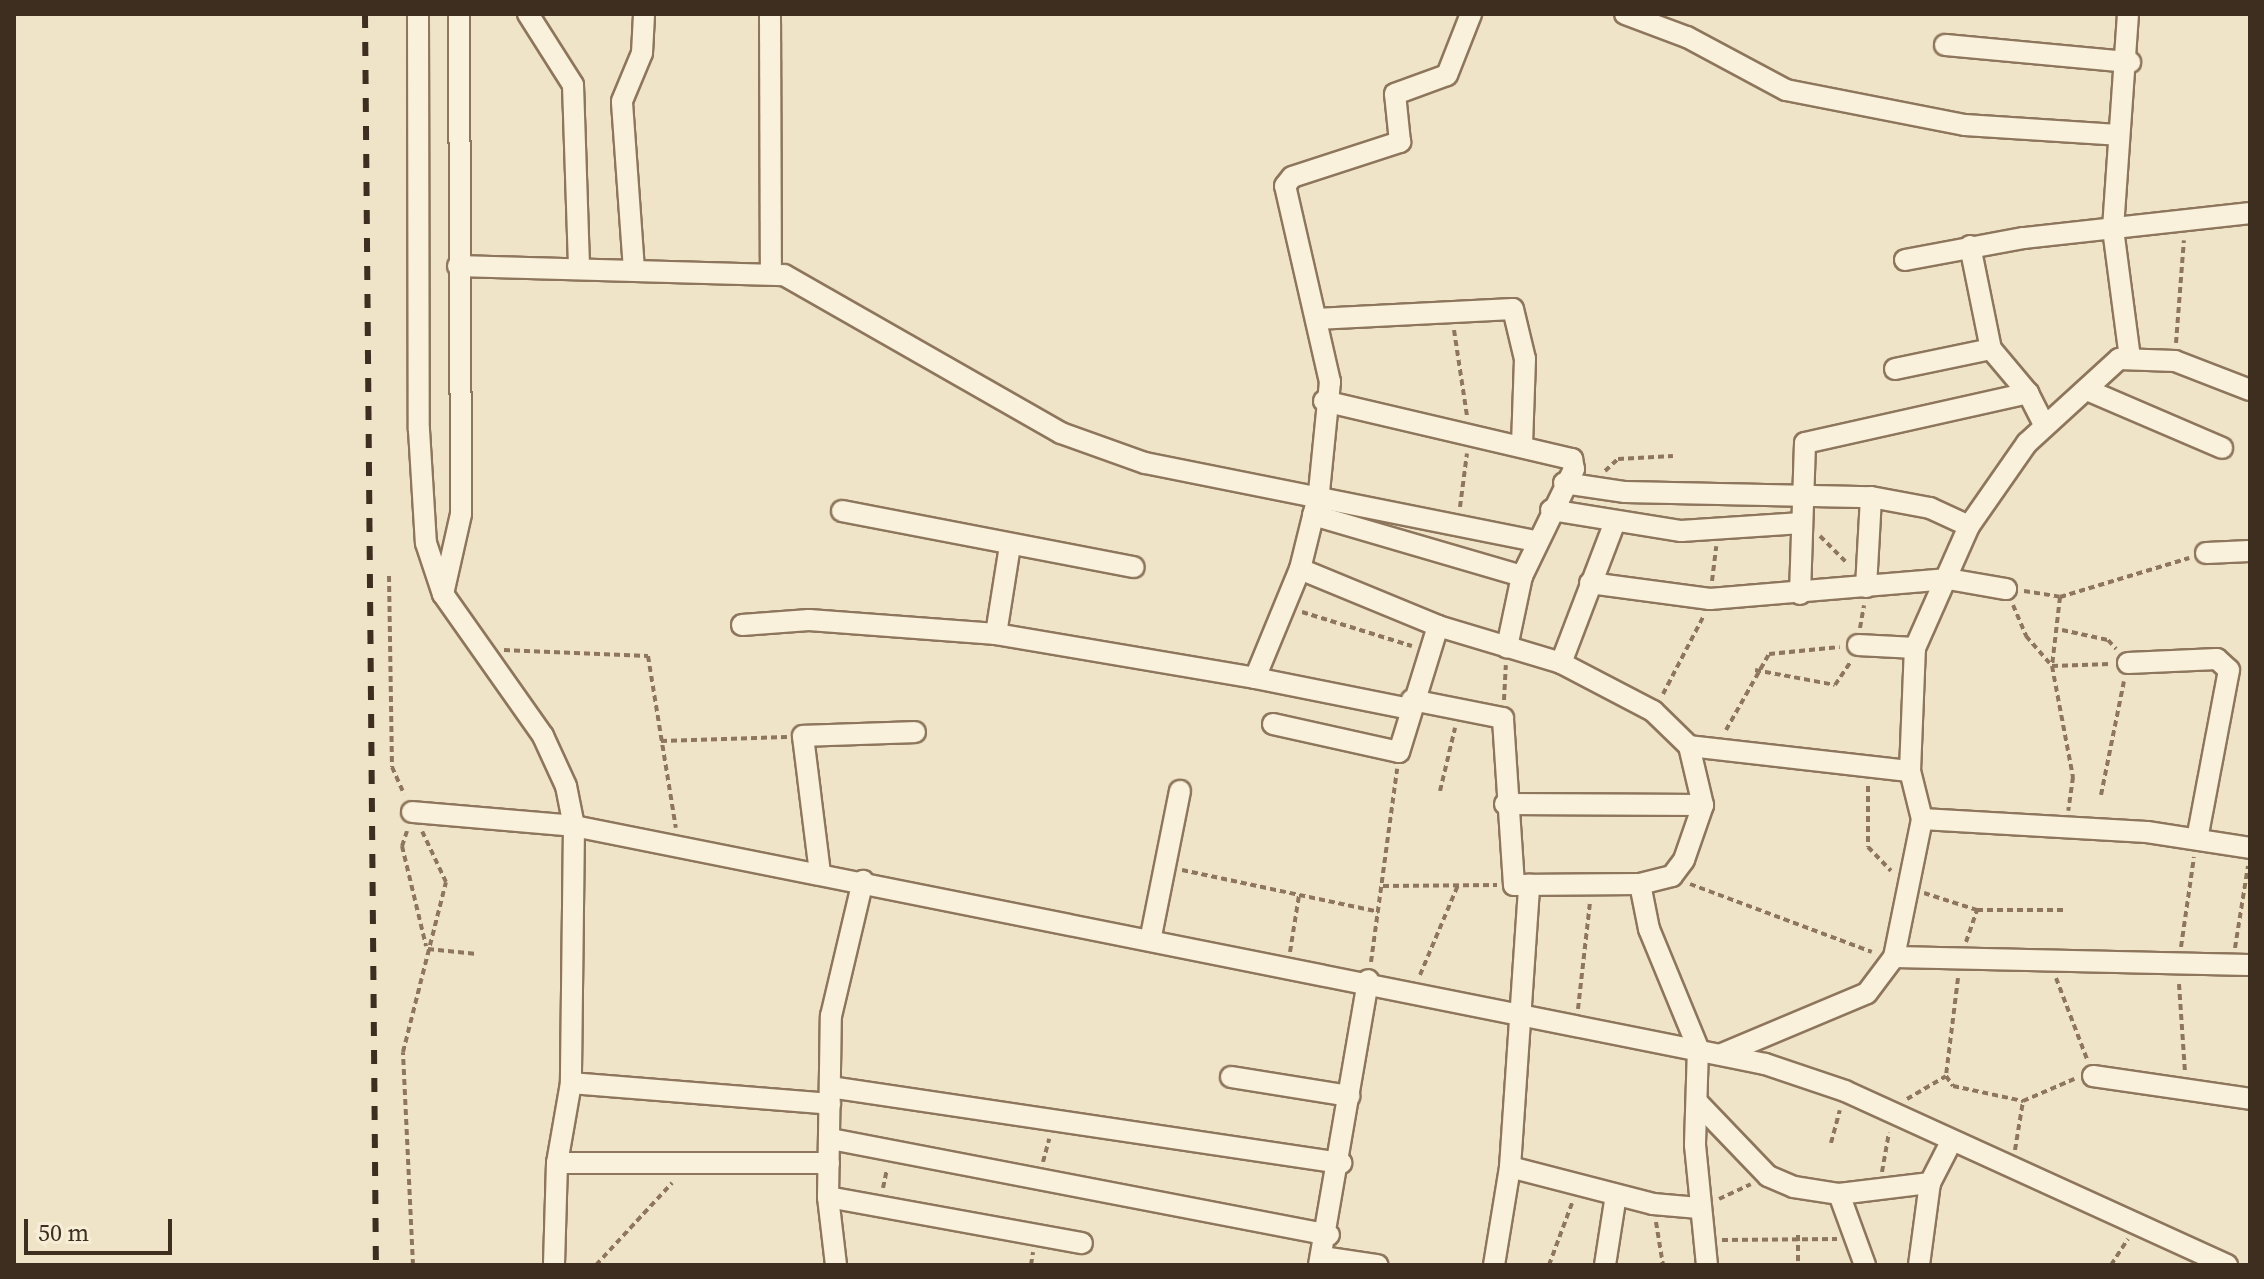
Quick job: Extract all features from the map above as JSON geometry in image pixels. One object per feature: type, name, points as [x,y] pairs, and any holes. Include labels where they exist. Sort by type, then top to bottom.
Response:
[{"type":"street","points":[[418,14],[422,501],[443,594],[485,649],[543,736],[566,786],[574,826],[571,1083],[557,1163],[554,1265]]},
{"type":"street","points":[[443,594],[461,514],[459,14]]},
{"type":"street","points":[[528,14],[573,85],[579,268]]},
{"type":"street","points":[[634,270],[622,101],[642,53],[644,14]]},
{"type":"street","points":[[770,14],[771,273]]},
{"type":"street","points":[[1255,678],[1300,569],[1319,492],[1324,401],[1330,363],[1316,319],[1285,186],[1292,177],[1400,142],[1395,94],[1439,84],[1463,48],[1471,14]]},
{"type":"street","points":[[1625,14],[1687,37],[1786,90],[1965,125],[2118,135]]},
{"type":"street","points":[[2128,14],[2130,62],[2118,135],[2113,229],[2130,358]]},
{"type":"street","points":[[1945,45],[2130,62]]},
{"type":"street","points":[[1905,260],[1970,246],[2250,213]]},
{"type":"street","points":[[1970,246],[1991,349],[2028,393],[2044,424]]},
{"type":"street","points":[[458,266],[771,273],[800,282],[1061,433],[1145,463],[1319,492],[1458,521],[1535,541]]},
{"type":"street","points":[[1316,319],[1502,306],[1519,315],[1522,444]]},
{"type":"street","points":[[1895,369],[1991,349]]},
{"type":"street","points":[[1722,1054],[1867,993],[1894,957],[1922,819],[1910,771],[1915,648],[1969,526],[2044,424],[2087,390],[2102,367],[2130,358],[2175,361],[2250,390]]},
{"type":"street","points":[[2087,390],[2222,448]]},
{"type":"street","points":[[1800,594],[1808,441],[2028,393]]},
{"type":"street","points":[[1324,401],[1522,444],[1572,459],[1522,576],[1507,647]]},
{"type":"street","points":[[1564,483],[1593,488],[1871,497],[1930,508],[1969,526]]},
{"type":"street","points":[[1866,587],[1871,497]]},
{"type":"street","points":[[1551,510],[1614,524],[1718,532],[1802,523]]},
{"type":"street","points":[[842,511],[1010,546],[1134,567]]},
{"type":"street","points":[[1313,515],[1522,576]]},
{"type":"street","points":[[1561,663],[1614,524]]},
{"type":"street","points":[[996,634],[1010,546]]},
{"type":"street","points":[[2206,553],[2250,551]]},
{"type":"street","points":[[1300,569],[1438,626],[1561,663],[1653,711],[1689,746],[1703,805],[1672,876],[1640,884],[1521,885]]},
{"type":"street","points":[[1590,583],[1710,599],[1800,594],[1948,579],[2006,589]]},
{"type":"street","points":[[742,625],[809,620],[996,634],[1503,718],[1505,804],[1521,885],[1519,1010],[1510,1167],[1494,1265]]},
{"type":"street","points":[[1273,724],[1399,752],[1411,705],[1438,626]]},
{"type":"street","points":[[1858,645],[1915,648]]},
{"type":"street","points":[[2128,663],[2217,659],[2229,670],[2197,839]]},
{"type":"street","points":[[820,873],[803,736],[915,732]]},
{"type":"street","points":[[1689,746],[1719,745],[1868,771],[1910,771]]},
{"type":"street","points":[[1151,936],[1180,791]]},
{"type":"street","points":[[1505,804],[1703,805]]},
{"type":"street","points":[[412,812],[574,826],[680,850],[820,873],[1151,936],[1698,1048],[1845,1091],[1950,1144],[2227,1265]]},
{"type":"street","points":[[1922,819],[2066,827],[2197,839],[2250,850]]},
{"type":"street","points":[[841,1264],[828,1197],[831,1016],[863,881]]},
{"type":"street","points":[[1640,884],[1649,929],[1698,1048],[1699,1208],[1707,1265]]},
{"type":"street","points":[[1894,957],[2049,959],[2178,967],[2241,965]]},
{"type":"street","points":[[1368,980],[1329,1235],[1320,1261],[1377,1265]]},
{"type":"street","points":[[2093,1076],[2186,1085],[2250,1099]]},
{"type":"street","points":[[1231,1077],[1349,1096]]},
{"type":"street","points":[[571,1083],[830,1095],[1054,1122],[1341,1163]]},
{"type":"street","points":[[1698,1103],[1768,1176],[1839,1194],[1880,1186],[1930,1183]]},
{"type":"street","points":[[831,1139],[1329,1235]]},
{"type":"street","points":[[1919,1265],[1930,1183],[1950,1144]]},
{"type":"street","points":[[557,1163],[829,1163]]},
{"type":"street","points":[[1510,1167],[1653,1204],[1699,1208]]},
{"type":"street","points":[[1839,1194],[1865,1265]]},
{"type":"street","points":[[1605,1265],[1616,1195]]},
{"type":"street","points":[[828,1197],[1082,1243]]},
{"type":"path","points":[[2175,361],[2185,221]]},
{"type":"path","points":[[1451,308],[1469,433],[1458,521]]},
{"type":"path","points":[[1593,488],[1618,459],[1673,456]]},
{"type":"path","points":[[1755,670],[1835,685],[1858,645],[1866,587],[1833,545],[1802,523]]},
{"type":"path","points":[[1653,711],[1710,599],[1718,532]]},
{"type":"path","points":[[2006,589],[2060,597],[2206,553]]},
{"type":"path","points":[[389,576],[392,767],[446,882],[403,1052],[413,1265]]},
{"type":"path","points":[[2006,589],[2026,636],[2052,666]]},
{"type":"path","points":[[2060,597],[2062,629],[2052,666],[2073,777],[2066,827]]},
{"type":"path","points":[[1286,607],[1429,651]]},
{"type":"path","points":[[2062,629],[2108,640]]},
{"type":"path","points":[[1719,745],[1755,670],[1769,654],[1858,645]]},
{"type":"path","points":[[1503,718],[1507,647]]},
{"type":"path","points":[[485,649],[648,656],[680,850]]},
{"type":"path","points":[[2052,666],[2128,663],[2101,795]]},
{"type":"path","points":[[1440,791],[1459,710]]},
{"type":"path","points":[[661,741],[803,736]]},
{"type":"path","points":[[1368,980],[1399,752]]},
{"type":"path","points":[[1868,771],[1868,847],[1909,888],[1977,910],[2065,910]]},
{"type":"path","points":[[412,812],[402,846],[427,949]]},
{"type":"path","points":[[2186,1085],[2178,967],[2197,839]]},
{"type":"path","points":[[2241,965],[2250,850]]},
{"type":"path","points":[[1167,867],[1379,912]]},
{"type":"path","points":[[1672,876],[1831,941],[1894,957]]},
{"type":"path","points":[[1576,1023],[1593,884]]},
{"type":"path","points":[[1414,990],[1458,885]]},
{"type":"path","points":[[1383,886],[1521,885]]},
{"type":"path","points":[[1288,964],[1299,895]]},
{"type":"path","points":[[1977,910],[1961,956],[1946,1076],[1953,1086],[2023,1101],[2051,1084],[2093,1076],[2049,959]]},
{"type":"path","points":[[427,949],[477,954]]},
{"type":"path","points":[[1880,1186],[1892,1113],[1925,1083],[1946,1076]]},
{"type":"path","points":[[1831,1143],[1845,1091]]},
{"type":"path","points":[[2011,1170],[2023,1101]]},
{"type":"path","points":[[1038,1179],[1054,1122]]},
{"type":"path","points":[[880,1206],[890,1148]]},
{"type":"path","points":[[596,1265],[689,1163]]},
{"type":"path","points":[[1699,1208],[1768,1176]]},
{"type":"path","points":[[1549,1265],[1579,1183]]},
{"type":"path","points":[[1653,1204],[1663,1265]]},
{"type":"path","points":[[2111,1265],[2139,1224]]},
{"type":"path","points":[[1703,1242],[1798,1235],[1857,1241]]},
{"type":"path","points":[[1798,1235],[1798,1265]]},
{"type":"railway","points":[[365,14],[376,1265]]}]
